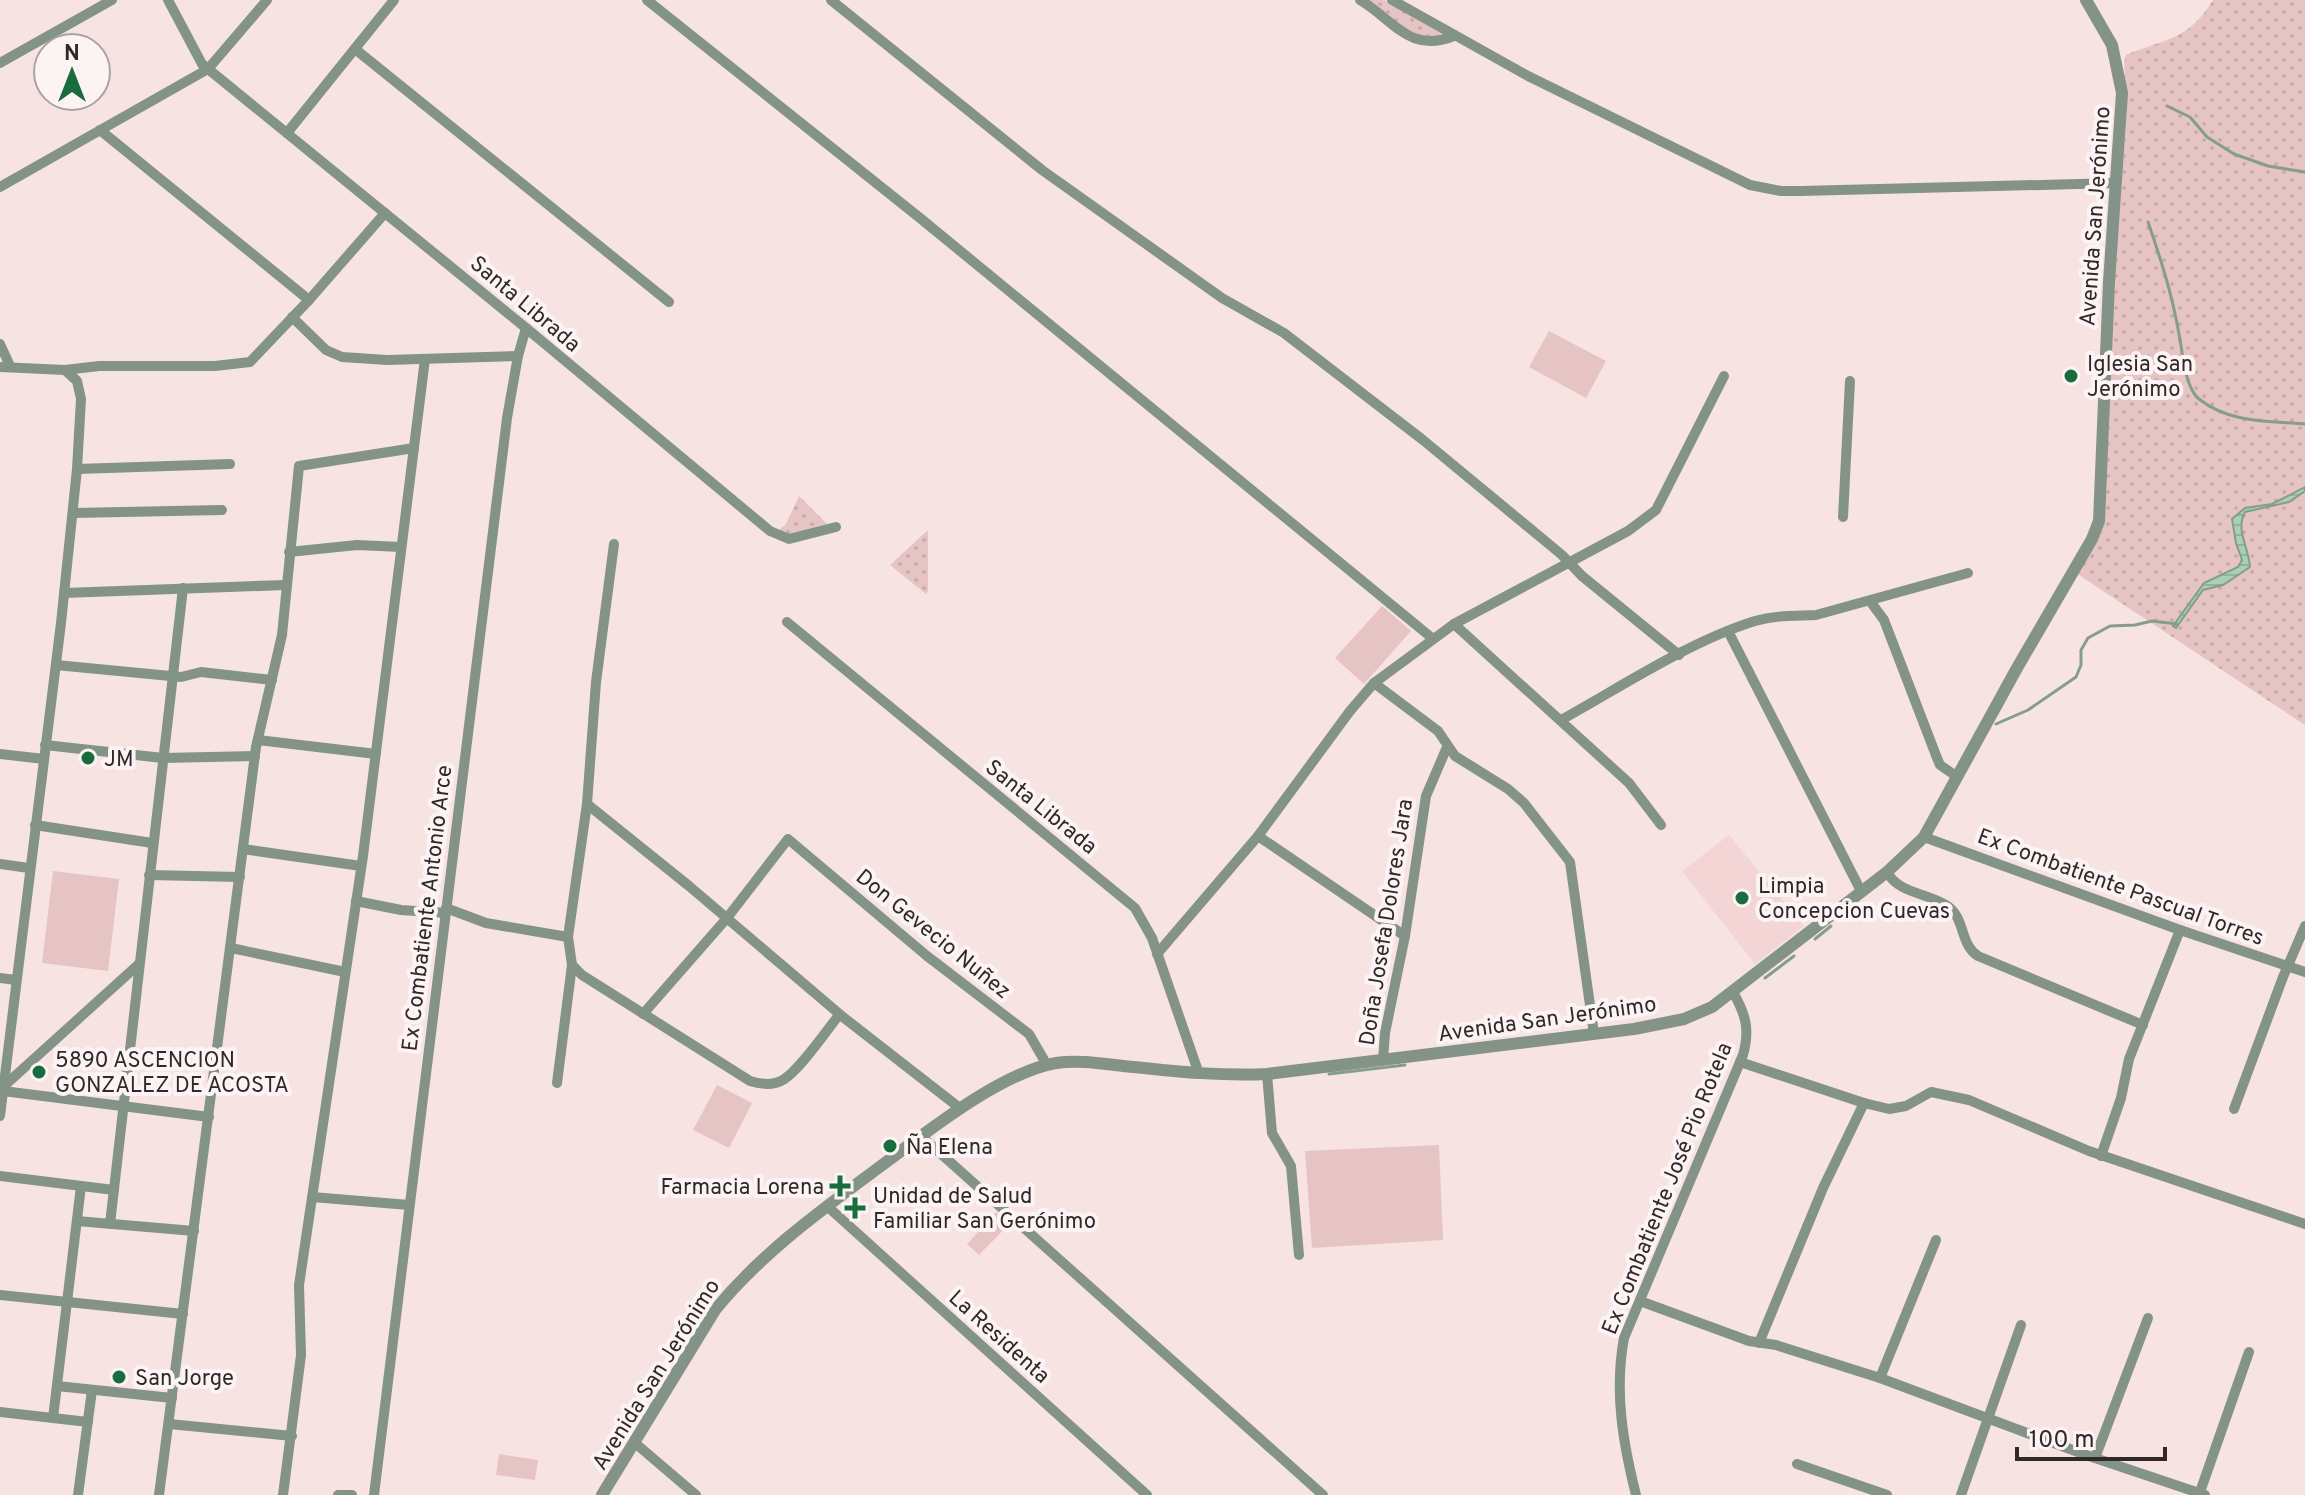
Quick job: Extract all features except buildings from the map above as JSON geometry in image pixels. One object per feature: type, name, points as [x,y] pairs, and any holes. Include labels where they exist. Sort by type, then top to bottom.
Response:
[{"type":"street","points":[[0,63],[112,0]]},
{"type":"street","points":[[168,0],[205,66]]},
{"type":"street","points":[[0,187],[205,66],[216,63],[267,0]]},
{"type":"street","points":[[287,133],[394,0]]},
{"type":"street","points":[[647,0],[931,226],[1432,638]]},
{"type":"street","points":[[831,0],[1042,170],[1222,298],[1297,343],[1423,440],[1679,655]]},
{"type":"street","points":[[1360,0],[1407,37],[1437,41],[1454,36]]},
{"type":"street","points":[[1392,0],[1454,36],[1694,160],[1768,190],[2116,183]]},
{"type":"street","name":"Avenida San Jerónimo","points":[[602,1495],[692,1347],[729,1293],[758,1263],[827,1206],[921,1136],[1025,1072],[1047,1065],[1075,1062],[1199,1074],[1267,1074],[1634,1029],[1684,1019],[1702,1012],[1733,992],[1887,872],[1924,837],[2092,539],[2099,521],[2122,108],[2121,78],[2112,45],[2086,0]]},
{"type":"street","points":[[355,49],[669,302]]},
{"type":"street","name":"Santa Librada","points":[[205,66],[770,531],[789,539],[836,527]]},
{"type":"street","points":[[100,130],[309,300]]},
{"type":"street","points":[[0,344],[5,367],[65,370],[99,366],[242,365],[250,362],[309,300],[385,213]]},
{"type":"street","points":[[292,317],[326,350],[342,357],[387,360],[518,356]]},
{"type":"street","name":"Ex Combatiente Antonio Arce","points":[[374,1495],[507,418],[526,328]]},
{"type":"street","points":[[283,1495],[301,1355],[299,1285],[361,866],[425,359]]},
{"type":"street","points":[[0,1116],[77,469],[81,399],[77,381],[65,370]]},
{"type":"street","points":[[1157,954],[1258,836],[1374,683],[1454,624],[1628,531],[1656,510],[1724,376]]},
{"type":"street","points":[[1843,517],[1850,381]]},
{"type":"street","points":[[159,1495],[255,756],[282,635],[299,466],[414,448]]},
{"type":"street","points":[[77,469],[230,464]]},
{"type":"street","points":[[73,513],[222,510]]},
{"type":"street","points":[[557,1083],[572,965],[568,937],[587,804],[596,682],[614,544]]},
{"type":"street","points":[[289,552],[357,545],[401,547]]},
{"type":"street","points":[[1561,720],[1679,655],[1757,620],[1792,614],[1816,615],[1968,573]]},
{"type":"street","points":[[64,593],[285,585]]},
{"type":"street","points":[[110,1224],[183,588]]},
{"type":"street","points":[[1870,601],[1884,620],[1940,765],[1956,776]]},
{"type":"street","name":"Santa Librada","points":[[787,622],[1135,908],[1144,919],[1199,1074]]},
{"type":"street","points":[[1454,624],[1629,783],[1661,825]]},
{"type":"street","points":[[1728,631],[1861,891]]},
{"type":"street","points":[[56,665],[173,676],[201,672],[272,680]]},
{"type":"street","points":[[1374,683],[1438,731],[1455,756],[1508,789],[1524,803],[1570,862],[1594,1034]]},
{"type":"street","points":[[258,740],[376,754]]},
{"type":"street","points":[[45,745],[163,758],[255,756]]},
{"type":"street","name":"Doña Josefa Dolores Jara","points":[[1383,1060],[1426,796],[1447,747]]},
{"type":"street","points":[[0,754],[44,759]]},
{"type":"street","points":[[587,804],[727,918],[839,1015],[961,1109]]},
{"type":"street","points":[[35,825],[152,843]]},
{"type":"street","points":[[1258,836],[1405,936]]},
{"type":"street","name":"Ex Combatiente Pascual Torres","points":[[1924,837],[2305,972]]},
{"type":"street","name":"Don Gevecio Nuñez","points":[[727,918],[788,839],[927,956],[1029,1034],[1047,1065]]},
{"type":"street","points":[[243,849],[361,866]]},
{"type":"street","points":[[0,864],[29,868]]},
{"type":"street","points":[[1887,872],[1896,884],[1947,905],[1961,924],[1968,947],[1978,956],[2143,1025]]},
{"type":"street","points":[[149,875],[240,877]]},
{"type":"street","points":[[356,901],[401,910],[446,911],[486,923],[568,937]]},
{"type":"street","points":[[643,1014],[727,918]]},
{"type":"street","points":[[2234,1109],[2305,926]]},
{"type":"street","points":[[2101,1156],[2121,1098],[2129,1059],[2180,930]]},
{"type":"street","points":[[231,948],[345,972]]},
{"type":"street","points":[[3,1089],[139,964]]},
{"type":"street","points":[[572,965],[582,975],[750,1081],[772,1084],[790,1076],[839,1015]]},
{"type":"street","points":[[0,978],[16,980]]},
{"type":"street","name":"Ex Combatiente José Pio Rotela","points":[[1636,1495],[1622,1432],[1620,1375],[1624,1338],[1740,1062],[1747,1024],[1733,992]]},
{"type":"street","points":[[1740,1062],[1864,1103],[1897,1108],[1931,1092],[1969,1100],[2101,1156],[2305,1224]]},
{"type":"street","points":[[1267,1074],[1272,1133],[1291,1166],[1299,1255]]},
{"type":"street","points":[[3,1089],[209,1117]]},
{"type":"street","points":[[1759,1343],[1823,1188],[1864,1103]]},
{"type":"street","points":[[921,1136],[1323,1495]]},
{"type":"street","points":[[0,1176],[114,1190]]},
{"type":"street","points":[[53,1418],[81,1186]]},
{"type":"street","points":[[312,1197],[409,1205]]},
{"type":"street","name":"La Residenta","points":[[827,1206],[1147,1495]]},
{"type":"street","points":[[77,1221],[194,1231]]},
{"type":"street","points":[[1880,1378],[1936,1240]]},
{"type":"street","points":[[0,1295],[183,1314]]},
{"type":"street","points":[[1640,1301],[1759,1343],[1776,1345],[1880,1378],[2201,1494],[2249,1352]]},
{"type":"street","points":[[2095,1458],[2148,1318]]},
{"type":"street","points":[[1961,1495],[2021,1325]]},
{"type":"street","points":[[57,1386],[172,1398]]},
{"type":"street","points":[[78,1495],[92,1390]]},
{"type":"street","points":[[0,1412],[88,1422]]},
{"type":"street","points":[[169,1424],[292,1436]]},
{"type":"street","points":[[635,1443],[696,1495]]},
{"type":"street","points":[[1797,1464],[1887,1495]]},
{"type":"street","points":[[338,1495],[352,1495]]},
{"type":"shaded area","points":[[1365,0],[1384,0],[1448,34],[1411,33]]},
{"type":"shaded area","points":[[2213,0],[2305,0],[2305,725],[2076,573],[2096,539],[2127,110],[2125,59],[2126,55],[2185,31]]},
{"type":"shaded area","points":[[1549,331],[1606,361],[1586,398],[1529,367]]},
{"type":"shaded area","points":[[2305,487],[2305,491],[2289,502],[2245,512],[2241,526],[2250,567],[2223,585],[2203,590],[2176,628],[2173,626],[2204,583],[2238,567],[2242,560],[2232,519],[2245,508],[2272,504]]},
{"type":"shaded area","points":[[799,496],[827,524],[791,535],[778,531],[786,524]]},
{"type":"shaded area","points":[[928,530],[928,591],[926,594],[890,565]]},
{"type":"shaded area","points":[[1382,606],[1411,631],[1364,684],[1335,658]]},
{"type":"shaded area","name":"Limpia Concepcion Cuevas","points":[[1729,835],[1804,926],[1755,964],[1682,871]]},
{"type":"shaded area","points":[[53,871],[119,879],[108,971],[42,963]]},
{"type":"shaded area","points":[[717,1085],[752,1103],[729,1148],[693,1130]]},
{"type":"shaded area","points":[[1439,1145],[1443,1240],[1312,1248],[1305,1151]]},
{"type":"shaded area","points":[[996,1212],[1009,1224],[979,1255],[967,1244]]},
{"type":"shaded area","points":[[499,1454],[538,1460],[535,1480],[496,1475]]},
{"type":"waterway","points":[[2167,106],[2190,117],[2207,137],[2234,154],[2268,166],[2305,172]]},
{"type":"waterway","points":[[2148,222],[2169,290],[2186,375],[2199,399],[2236,417],[2305,424]]},
{"type":"waterway","points":[[1996,724],[2028,710],[2076,677],[2081,665],[2081,650],[2088,638],[2110,626],[2152,621],[2177,624]]},
{"type":"waterway","points":[[1815,939],[1831,926]]},
{"type":"waterway","points":[[1765,978],[1794,956]]},
{"type":"waterway","points":[[1329,1074],[1405,1065]]},
{"type":"place","name":"Iglesia San Jerónimo","points":[[2071,376]]},
{"type":"place","name":"JM","points":[[88,758]]},
{"type":"place","name":"Limpia Concepcion Cuevas","points":[[1742,898]]},
{"type":"place","name":"5890 ASCENCION GONZALEZ DE ACOSTA","points":[[39,1072]]},
{"type":"place","name":"Ña Elena","points":[[890,1146]]},
{"type":"place","name":"Farmacia Lorena","points":[[840,1186]]},
{"type":"place","name":"Unidad de Salud Familiar San Gerónimo","points":[[855,1208]]},
{"type":"place","name":"San Jorge","points":[[119,1377]]}]
